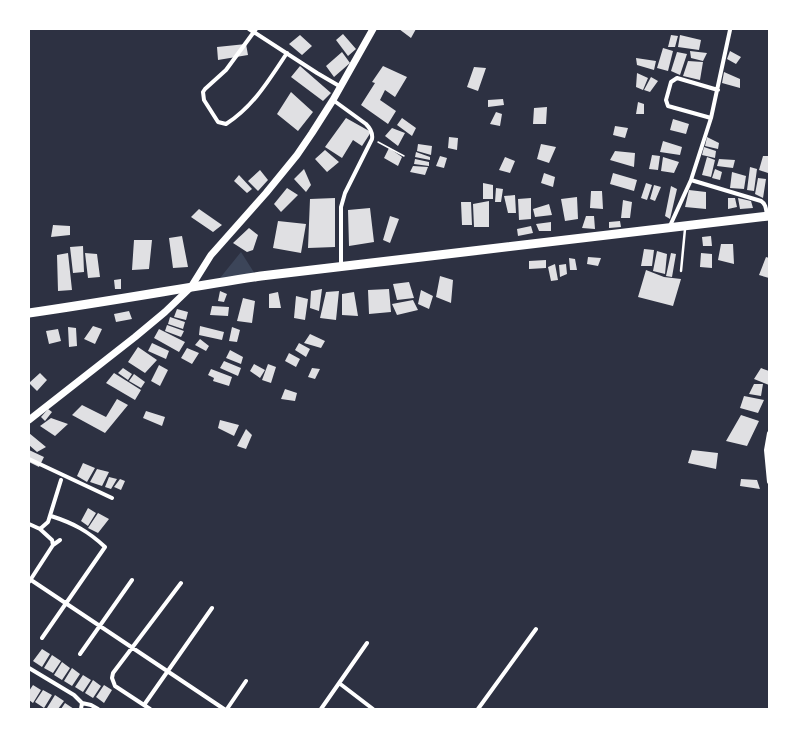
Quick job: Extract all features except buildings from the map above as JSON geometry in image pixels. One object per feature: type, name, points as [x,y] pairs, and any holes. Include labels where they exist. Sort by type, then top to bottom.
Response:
[{"type":"highway","points":[[29,313],[112,301],[261,276],[768,216]]},
{"type":"main road","points":[[29,420],[135,337],[191,287],[211,255],[266,193],[297,155],[341,87],[373,29]]},
{"type":"street","points":[[287,53],[261,92],[250,105],[226,124],[218,122],[204,100],[203,92],[226,70],[253,30],[341,87]]},
{"type":"street","points":[[669,228],[691,180],[711,118],[730,30]]},
{"type":"street","points":[[711,118],[668,106],[666,100],[671,82],[677,78],[718,90]]},
{"type":"street","points":[[333,100],[368,127],[372,134],[372,139],[345,193],[341,207],[341,267]]},
{"type":"street","points":[[691,180],[761,201],[766,206],[768,216]]},
{"type":"street","points":[[769,433],[766,450],[769,482]]},
{"type":"street","points":[[29,459],[112,498]]},
{"type":"street","points":[[40,529],[48,522],[61,480]]},
{"type":"street","points":[[42,638],[105,547],[93,535],[68,522],[50,516]]},
{"type":"street","points":[[29,524],[40,529],[52,540],[53,545]]},
{"type":"street","points":[[60,540],[53,545],[30,581],[66,603],[224,709]]},
{"type":"street","points":[[80,654],[132,580]]},
{"type":"street","points":[[150,709],[114,686],[112,678],[113,673],[181,582]]},
{"type":"street","points":[[144,705],[212,608]]},
{"type":"street","points":[[478,709],[536,629]]},
{"type":"street","points":[[322,709],[367,643]]},
{"type":"street","points":[[29,668],[74,695],[82,703],[98,709]]},
{"type":"street","points":[[227,709],[246,681]]},
{"type":"street","points":[[339,683],[373,709]]},
{"type":"street","points":[[81,709],[82,703]]},
{"type":"lane","points":[[681,271],[686,226]]},
{"type":"path","points":[[372,139],[404,156]]},
{"type":"shaded area","points":[[241,252],[255,274],[220,278]]}]
